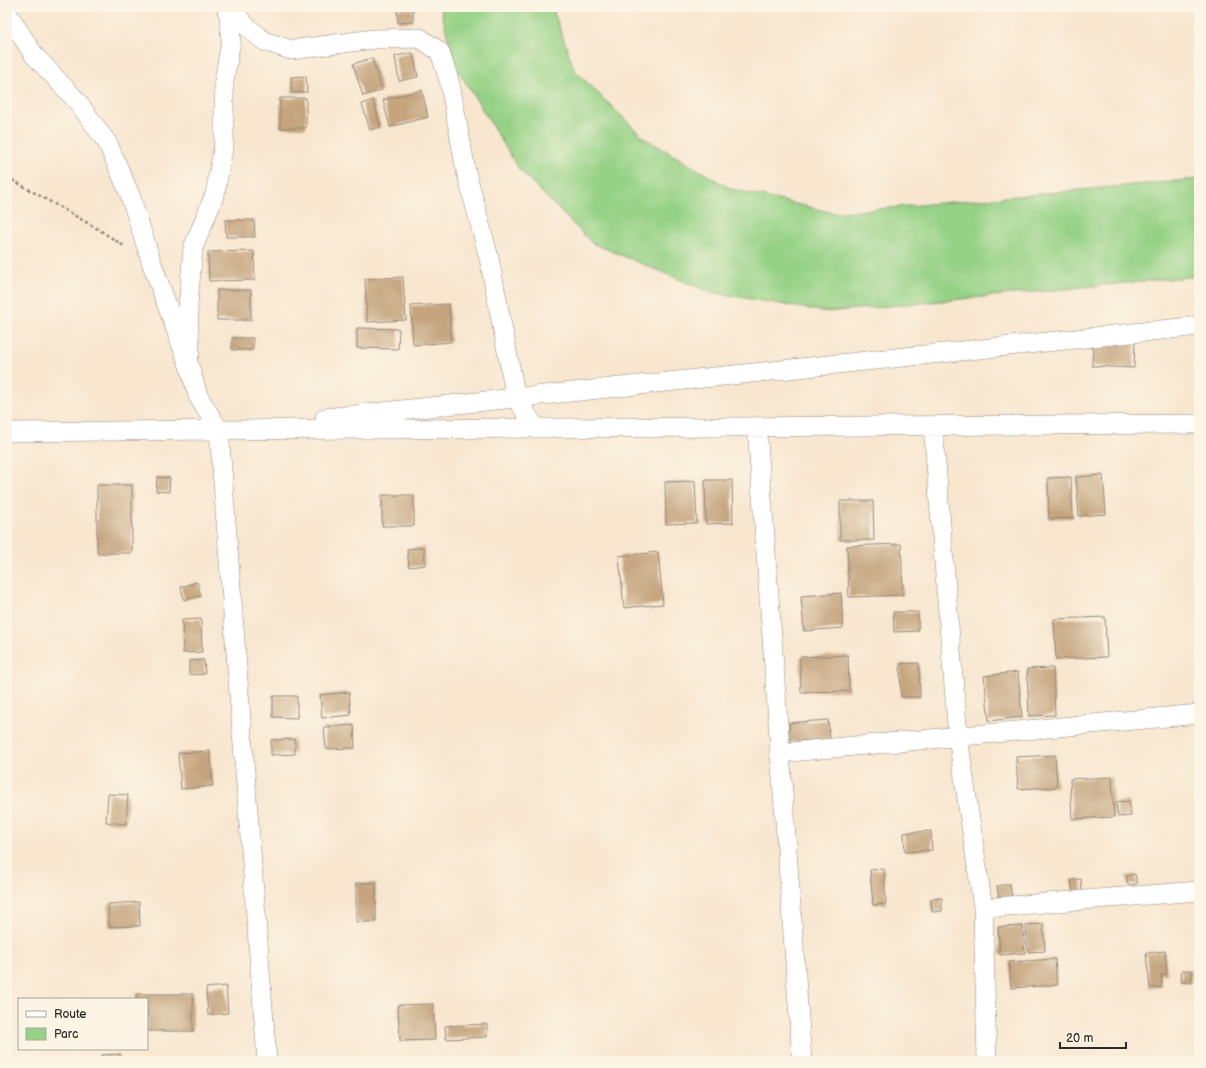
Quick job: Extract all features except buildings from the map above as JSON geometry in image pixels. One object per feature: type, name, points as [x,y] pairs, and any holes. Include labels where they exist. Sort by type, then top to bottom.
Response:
[{"type":"street","points":[[191,371],[188,306],[193,248],[215,194],[224,143],[224,81],[231,41],[229,16],[226,7]]},
{"type":"street","points":[[230,7],[243,24],[264,41],[291,50],[374,40],[420,38],[440,52],[450,84],[466,171],[489,258],[516,398],[536,428]]},
{"type":"street","points":[[7,13],[34,55],[77,101],[108,144],[130,195],[152,264],[191,371],[198,396],[218,430],[267,1061]]},
{"type":"street","points":[[218,430],[1199,326]]},
{"type":"street","points":[[7,432],[1199,424]]},
{"type":"street","points":[[933,426],[958,737],[983,908],[987,1061]]},
{"type":"street","points":[[757,427],[802,1061]]},
{"type":"street","points":[[780,753],[1199,714]]},
{"type":"street","points":[[983,908],[1199,891]]},
{"type":"path","points":[[7,177],[98,229],[152,264]]},
{"type":"green space","points":[[440,7],[552,7],[575,71],[644,138],[731,189],[834,213],[1199,179],[1199,276],[827,312],[710,292],[592,243],[519,169],[455,65]]}]
